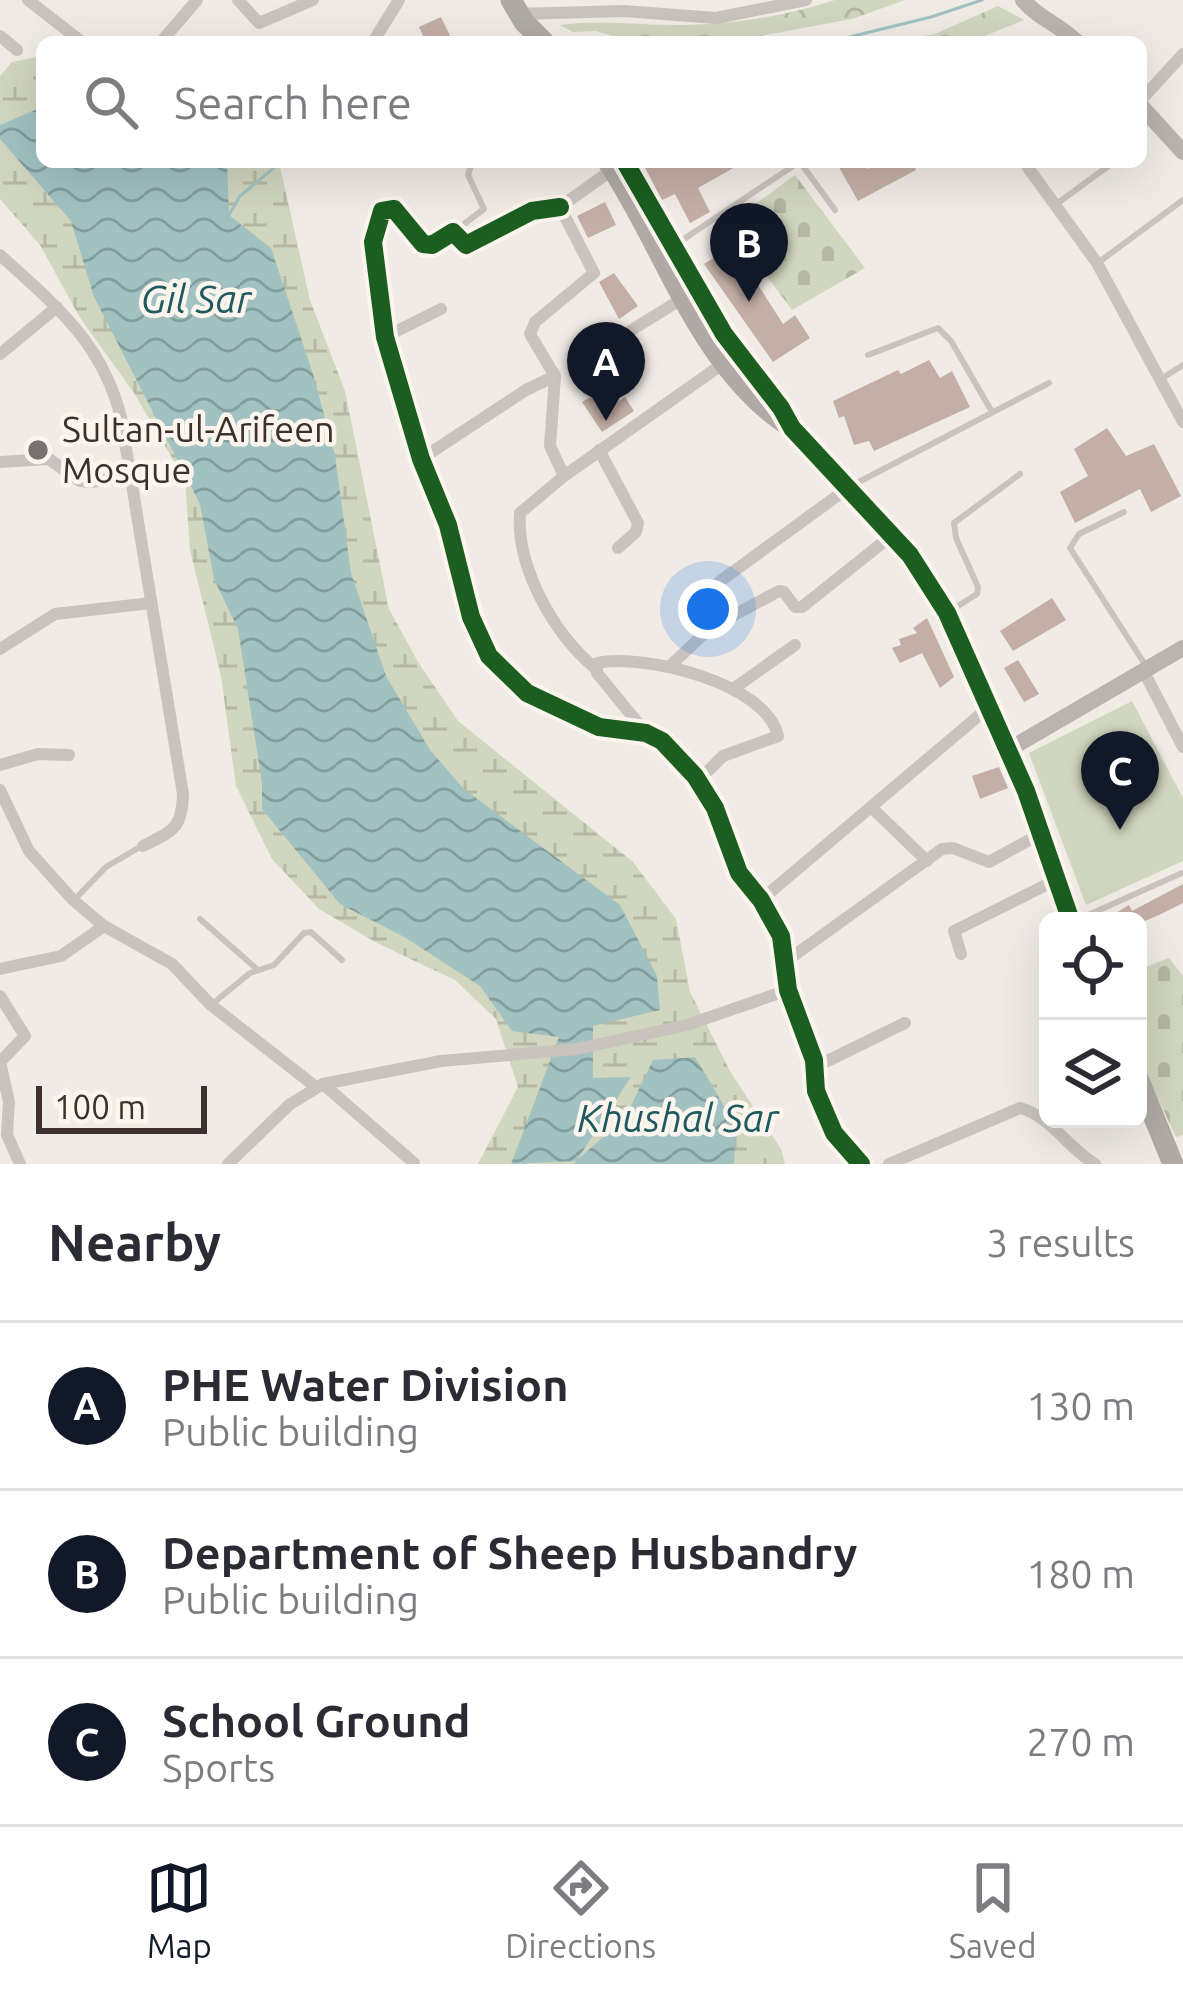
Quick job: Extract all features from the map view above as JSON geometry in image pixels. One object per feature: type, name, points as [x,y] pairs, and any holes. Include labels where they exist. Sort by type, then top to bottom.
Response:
[{"type":"highway","points":[[620,168],[666,250],[792,428]]},
{"type":"highway","points":[[666,250],[685,297],[724,363],[771,415],[792,428],[891,536],[921,571],[947,613],[1042,833],[1068,912]]},
{"type":"highway","points":[[1147,1100],[1173,1164]]},
{"type":"highway","points":[[1145,1128],[1160,1164]]},
{"type":"main road","points":[[1023,0],[1049,11],[1072,36]]},
{"type":"main road","points":[[1147,110],[1183,152]]},
{"type":"main road","points":[[1008,750],[1183,648]]},
{"type":"street","points":[[28,0],[74,36]]},
{"type":"street","points":[[166,36],[197,0]]},
{"type":"street","points":[[238,0],[259,23],[313,0]]},
{"type":"street","points":[[377,36],[399,0]]},
{"type":"street","points":[[527,28],[624,11],[716,18],[806,0]]},
{"type":"street","points":[[0,36],[17,50]]},
{"type":"street","points":[[1147,96],[1183,54]]},
{"type":"street","points":[[613,168],[560,207],[532,212],[470,245],[453,232],[428,246],[394,208],[382,211],[373,242],[385,337],[421,459],[448,525],[471,617],[500,670],[527,693],[585,722],[646,733]]},
{"type":"street","points":[[1028,168],[1096,263],[1183,422]]},
{"type":"street","points":[[560,207],[594,273],[532,328],[533,340],[555,376],[550,446],[564,476]]},
{"type":"street","points":[[0,255],[57,307],[91,346],[110,378],[132,477],[182,810],[176,827],[142,846]]},
{"type":"street","points":[[607,381],[602,354],[608,344],[685,297]]},
{"type":"street","points":[[0,354],[57,307]]},
{"type":"street","points":[[385,337],[441,309]]},
{"type":"street","points":[[724,363],[564,476],[524,507],[519,520],[528,562],[553,624],[646,733],[675,753],[715,808],[739,873],[781,936],[788,991],[824,1112],[842,1144],[861,1164]]},
{"type":"street","points":[[421,459],[555,376]]},
{"type":"street","points":[[599,451],[638,523],[636,532],[618,548]]},
{"type":"street","points":[[0,462],[49,459],[80,481],[132,477]]},
{"type":"street","points":[[693,601],[848,488]]},
{"type":"street","points":[[669,667],[710,628],[779,591],[795,607],[802,607],[891,536]]},
{"type":"street","points":[[0,649],[55,614],[151,604]]},
{"type":"street","points":[[733,689],[795,646]]},
{"type":"street","points":[[594,667],[602,661],[669,667],[733,689],[753,702],[779,733],[723,756],[698,781]]},
{"type":"street","points":[[1146,670],[1183,747]]},
{"type":"street","points":[[761,900],[989,707]]},
{"type":"street","points":[[0,765],[27,755],[68,755]]},
{"type":"street","points":[[0,790],[29,851],[73,901],[104,926],[172,964],[211,1006],[414,1163]]},
{"type":"street","points":[[872,808],[927,861]]},
{"type":"street","points":[[785,962],[947,848],[989,862],[1042,833]]},
{"type":"street","points":[[961,954],[954,931],[1056,880]]},
{"type":"street","points":[[0,969],[61,956],[104,926]]},
{"type":"street","points":[[228,1164],[289,1105],[320,1086],[441,1061],[570,1050],[687,1025],[788,991]]},
{"type":"street","points":[[0,996],[25,1036],[0,1062],[9,1102],[3,1136],[20,1164]]},
{"type":"street","points":[[814,1067],[905,1023]]},
{"type":"street","points":[[889,1164],[1020,1108],[1040,1117],[1070,1148],[1095,1164]]},
{"type":"lane","points":[[453,232],[484,209],[468,175],[470,168]]},
{"type":"lane","points":[[666,250],[791,168]]},
{"type":"lane","points":[[804,168],[835,210]]},
{"type":"lane","points":[[1055,206],[1106,168]]},
{"type":"lane","points":[[1096,263],[1183,200]]},
{"type":"lane","points":[[868,356],[938,328],[951,341],[992,412]]},
{"type":"lane","points":[[1161,379],[1183,365]]},
{"type":"lane","points":[[848,488],[1049,383]]},
{"type":"lane","points":[[947,613],[976,594],[978,587],[954,523],[1020,474]]},
{"type":"lane","points":[[1124,512],[1079,534],[1070,548],[1146,670]]},
{"type":"lane","points":[[73,901],[106,868],[142,846]]},
{"type":"lane","points":[[1093,912],[1182,873]]},
{"type":"lane","points":[[200,919],[258,970]]},
{"type":"lane","points":[[211,1006],[243,978],[274,965],[308,932],[342,959]]},
{"type":"green space","points":[[835,0],[905,0],[852,19],[759,36],[612,36],[573,32],[560,25],[723,23],[780,15]]},
{"type":"green space","points":[[998,6],[1024,20],[985,36],[923,36]]},
{"type":"green space","name":"Gil Sar","points":[[36,57],[36,168],[280,168],[310,300],[345,391],[389,609],[458,721],[633,862],[676,919],[690,992],[731,1073],[781,1149],[785,1164],[478,1164],[518,1087],[496,1019],[455,980],[319,909],[272,859],[236,786],[221,676],[190,550],[185,480],[134,393],[79,316],[40,245],[0,199],[0,76],[12,62]]},
{"type":"green space","points":[[795,175],[865,268],[792,310],[728,224]]},
{"type":"green space","points":[[1132,701],[1183,798],[1183,861],[1086,905],[1029,753]]},
{"type":"green space","points":[[1169,958],[1183,976],[1183,1135],[1176,1137],[1147,1074],[1147,967]]},
{"type":"water","name":"Gil Sar","points":[[36,110],[36,168],[227,168],[229,215],[271,248],[313,374],[335,455],[351,573],[386,676],[430,750],[464,789],[620,905],[657,976],[660,1010],[593,1026],[593,1078],[631,1077],[577,1160],[625,1118],[653,1060],[695,1057],[736,1126],[734,1164],[511,1164],[559,1037],[512,1031],[480,986],[406,938],[340,904],[262,809],[238,629],[214,579],[200,504],[94,297],[71,221],[0,139],[0,125]]},
{"type":"building","points":[[441,17],[450,36],[423,36],[419,27]]},
{"type":"building","points":[[645,168],[733,168],[698,188],[710,212],[690,223],[675,194],[662,200]]},
{"type":"building","points":[[839,168],[915,168],[916,170],[858,201]]},
{"type":"building","points":[[605,202],[616,225],[588,238],[577,216]]},
{"type":"building","points":[[733,246],[783,324],[795,315],[810,338],[773,362],[704,264]]},
{"type":"building","points":[[614,273],[638,306],[619,319],[599,282]]},
{"type":"building","points":[[929,360],[940,378],[952,371],[970,407],[874,451],[869,441],[854,445],[833,401]]},
{"type":"building","points":[[601,391],[612,406],[625,397],[634,411],[602,432],[582,402]]},
{"type":"building","points":[[1107,428],[1126,456],[1154,444],[1181,496],[1151,512],[1140,489],[1075,523],[1060,492],[1088,476],[1074,449]]},
{"type":"building","points":[[1052,598],[1066,620],[1013,651],[1000,631]]},
{"type":"building","points":[[927,618],[954,677],[940,688],[922,653],[900,663],[892,648],[901,645],[899,639],[917,633],[913,628]]},
{"type":"building","points":[[1018,660],[1039,694],[1024,702],[1004,668]]},
{"type":"building","points":[[999,767],[1008,788],[980,799],[972,776]]},
{"type":"building","points":[[1183,884],[1183,903],[1147,920],[1147,912],[1118,912],[1129,905],[1132,911]]},
{"type":"waterway","points":[[853,36],[982,0]]},
{"type":"waterway","points":[[229,215],[240,196],[274,168]]},
{"type":"cycle path","points":[[628,168],[724,334],[792,428],[910,555],[947,613],[1026,791],[1068,912]]},
{"type":"cycle path","points":[[560,207],[532,211],[466,245],[453,232],[432,245],[423,244],[394,209],[382,211],[373,242],[385,337],[421,459],[448,525],[471,617],[489,656],[527,693],[599,727],[646,733],[662,741],[695,776],[715,808],[739,873],[781,936],[788,990],[814,1060],[816,1091],[834,1133],[861,1164]]},
{"type":"place","name":"Department of Sheep Husbandry","points":[[749,302]]},
{"type":"place","name":"PHE Water Division","points":[[606,421]]},
{"type":"place","name":"Sultan-ul-Arifeen Mosque","points":[[38,450]]},
{"type":"place","name":"School Ground","points":[[1120,830]]},
{"type":"water label","name":"Khushal Sar","points":[[678,1118]]}]
